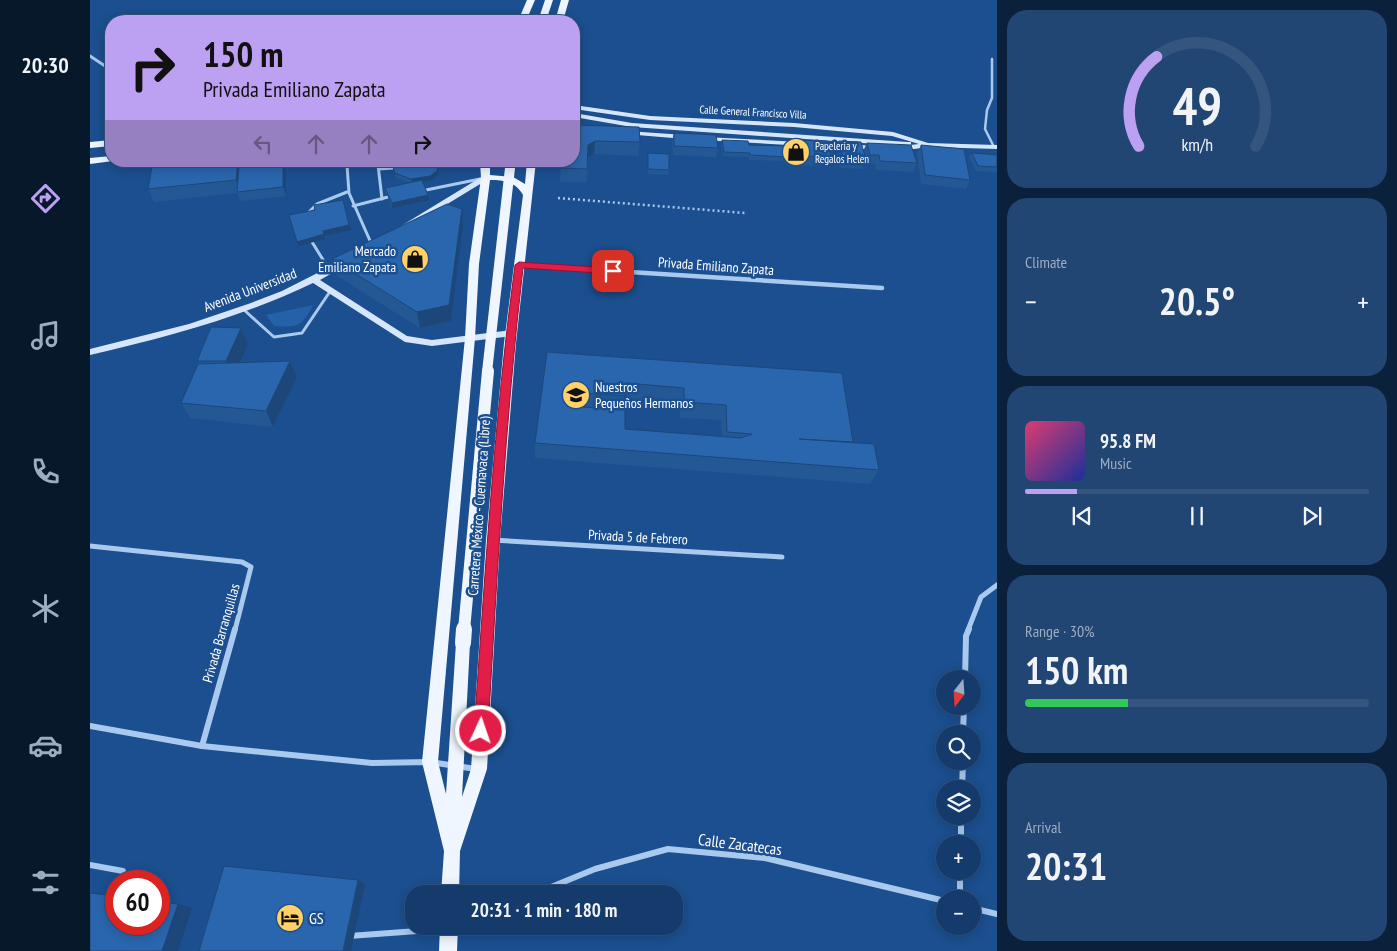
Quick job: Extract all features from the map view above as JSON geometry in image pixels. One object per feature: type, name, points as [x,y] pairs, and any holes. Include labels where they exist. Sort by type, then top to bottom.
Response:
[{"type":"main road","points":[[525,15],[531,0]]},
{"type":"main road","points":[[544,15],[549,0]]},
{"type":"main road","points":[[561,15],[565,0]]},
{"type":"main road","points":[[90,140],[105,139]]},
{"type":"main road","points":[[90,145],[105,144]]},
{"type":"main road","points":[[90,153],[105,152]]},
{"type":"main road","points":[[90,161],[105,160]]},
{"type":"main road","name":"Carretera México - Cuernavaca (Libre)","points":[[452,851],[430,762],[470,338],[474,264],[486,178],[485,167]]},
{"type":"main road","points":[[452,851],[454,765],[468,566],[509,167]]},
{"type":"main road","name":"Carretera México - Cuernavaca (Libre)","points":[[450,885],[452,851],[479,770],[493,540],[511,333],[531,167]]},
{"type":"main road","points":[[486,178],[496,177],[513,181],[520,184],[528,194]]},
{"type":"main road","points":[[448,951],[450,935]]},
{"type":"street","points":[[90,56],[105,66]]},
{"type":"street","name":"Calle General Francisco Villa","points":[[580,108],[650,118],[794,125],[893,134],[929,145]]},
{"type":"street","points":[[580,116],[632,125],[929,145]]},
{"type":"street","points":[[621,133],[689,138]]},
{"type":"street","name":"Calle General Francisco Villa","points":[[699,138],[900,149],[929,145],[995,147]]},
{"type":"street","points":[[396,231],[486,178]]},
{"type":"street","points":[[364,250],[380,240]]},
{"type":"street","name":"Avenida Universidad","points":[[90,352],[151,337],[243,309],[315,280],[355,256]]},
{"type":"street","name":"Privada Emiliano Zapata","points":[[519,265],[882,288]]},
{"type":"street","points":[[315,280],[405,339],[432,343],[511,333]]},
{"type":"street","name":"Privada 5 de Febrero","points":[[493,540],[782,557]]},
{"type":"street","name":"Privada Barranquillas","points":[[90,546],[242,562],[251,567],[202,746]]},
{"type":"street","points":[[965,670],[966,636],[981,597],[997,585]]},
{"type":"street","points":[[90,726],[202,746],[372,763],[430,762],[479,770]]},
{"type":"street","name":"Calle Zacatecas","points":[[555,885],[595,868],[668,849],[765,858],[936,899]]},
{"type":"street","points":[[90,865],[122,870]]},
{"type":"street","points":[[981,910],[997,914]]},
{"type":"street","points":[[342,937],[405,931]]},
{"type":"lane","points":[[992,59],[992,98],[987,110],[985,129],[995,147]]},
{"type":"lane","points":[[346,167],[347,192],[372,245]]},
{"type":"lane","points":[[382,199],[379,169],[392,168]]},
{"type":"lane","points":[[426,190],[486,178]]},
{"type":"lane","points":[[305,217],[308,210],[316,204],[347,192]]},
{"type":"lane","points":[[353,206],[388,197]]},
{"type":"lane","points":[[312,242],[330,271]]},
{"type":"lane","points":[[243,309],[274,336],[302,333],[331,290]]},
{"type":"path","points":[[558,198],[745,213]]},
{"type":"shaded area","points":[[313,305],[306,317],[294,326],[274,326],[266,315]]},
{"type":"building","points":[[580,125],[639,127],[640,142],[595,141],[588,145],[587,169],[560,168],[580,167]]},
{"type":"building","points":[[674,133],[716,135],[718,148],[674,146]]},
{"type":"building","points":[[722,140],[748,141],[749,145],[784,146],[786,157],[724,152]]},
{"type":"building","points":[[792,140],[827,141],[831,157],[795,156]]},
{"type":"building","points":[[839,141],[861,142],[866,160],[843,159]]},
{"type":"building","points":[[867,143],[911,145],[917,163],[880,161],[879,155],[870,155]]},
{"type":"building","points":[[921,145],[964,149],[970,180],[925,175]]},
{"type":"building","points":[[648,153],[669,154],[669,170],[648,169]]},
{"type":"building","points":[[972,153],[997,155],[997,167],[978,166]]},
{"type":"building","points":[[152,167],[237,167],[236,180],[148,189]]},
{"type":"building","points":[[239,167],[283,167],[283,187],[237,192]]},
{"type":"building","points":[[393,167],[438,167],[437,171],[430,176],[411,179],[395,173]]},
{"type":"building","points":[[422,180],[428,195],[392,203],[385,188]]},
{"type":"building","points":[[343,200],[349,225],[323,231],[324,234],[297,242],[289,215],[315,210],[314,205]]},
{"type":"building","name":"Mercado Emiliano Zapata","points":[[447,204],[462,209],[449,305],[417,312],[332,259]]},
{"type":"building","points":[[211,327],[241,328],[226,361],[197,361]]},
{"type":"building","points":[[547,352],[842,373],[853,442],[799,439],[874,444],[879,470],[535,443]],"holes":[[[626,383],[684,388],[684,402],[726,405],[727,432],[752,434],[741,438],[625,429],[625,410],[567,406],[568,392],[625,396]]]},
{"type":"building","points":[[290,361],[266,411],[181,403],[198,364]]},
{"type":"building","name":"GS","points":[[224,866],[358,880],[343,951],[199,951]]},
{"type":"building","points":[[90,893],[105,895],[105,935],[167,935],[162,951],[90,951]]},
{"type":"building","points":[[170,903],[178,904],[170,928]]},
{"type":"place","name":"Papeleria y Regalos Helen","points":[[796,152]]},
{"type":"place","name":"Mercado Emiliano Zapata","points":[[415,259]]},
{"type":"place","name":"Nuestros Pequeños Hermanos","points":[[576,395]]},
{"type":"place","name":"GS","points":[[290,918]]},
{"type":"route","points":[[481,731],[493,540],[511,333],[519,265],[613,271]]}]
